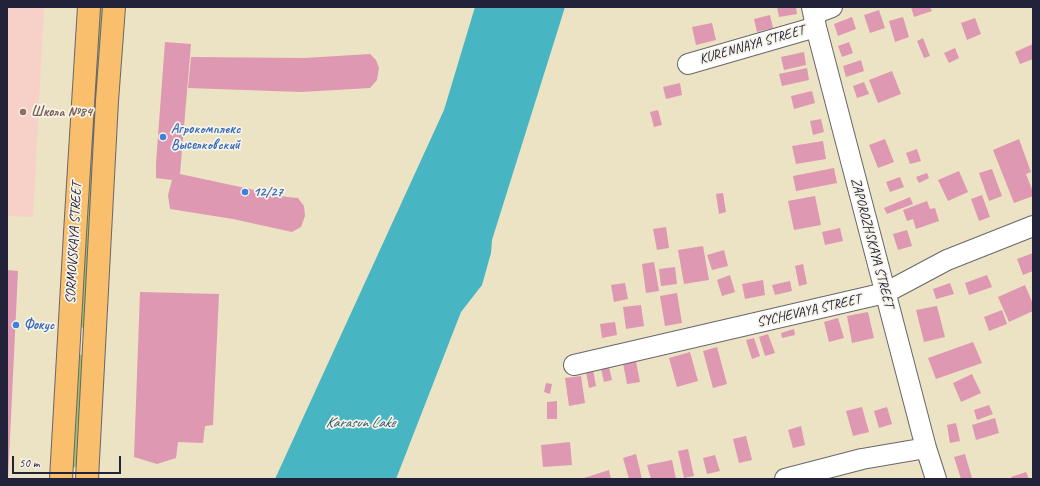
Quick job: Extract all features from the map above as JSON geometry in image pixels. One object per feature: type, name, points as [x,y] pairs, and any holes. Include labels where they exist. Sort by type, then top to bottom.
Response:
[{"type":"main road","name":"SORMOVSKAYA STREET","points":[[61,479],[89,7]]},
{"type":"main road","name":"SORMOVSKAYA STREET","points":[[86,479],[107,101],[114,7]]},
{"type":"main road","points":[[83,100],[107,101]]},
{"type":"street","name":"KURENNAYA STREET","points":[[688,64],[814,16],[832,7]]},
{"type":"street","name":"ZAPOROZHSKAYA STREET","points":[[814,16],[885,293],[926,448],[936,479]]},
{"type":"street","name":"SYCHEVAYA STREET","points":[[574,365],[885,293],[947,260],[1033,226]]},
{"type":"street","points":[[785,479],[862,459],[926,448]]},
{"type":"shaded area","name":"Школа №84","points":[[7,7],[44,7],[33,217],[7,216]]},
{"type":"green space","points":[[99,7],[107,7],[98,88],[95,86],[94,82]]},
{"type":"green space","points":[[95,117],[99,118],[87,325],[83,328],[81,327],[92,123]]},
{"type":"green space","points":[[82,354],[85,356],[79,465],[73,468],[72,463],[79,356]]},
{"type":"water","name":"Karasun Lake","points":[[475,7],[565,7],[492,240],[491,253],[482,285],[461,312],[396,479],[275,479],[444,110]]},
{"type":"building","points":[[777,7],[796,7],[797,14],[779,17]]},
{"type":"building","points":[[911,7],[930,7],[932,11],[914,17]]},
{"type":"building","points":[[879,10],[885,28],[870,33],[864,15]]},
{"type":"building","points":[[770,15],[773,28],[757,32],[754,19]]},
{"type":"building","points":[[852,17],[856,29],[838,36],[834,24]]},
{"type":"building","points":[[903,17],[909,37],[895,42],[889,21]]},
{"type":"building","points":[[975,18],[981,34],[967,40],[961,23]]},
{"type":"building","points":[[712,23],[716,40],[696,45],[692,27]]},
{"type":"building","points":[[923,38],[930,56],[924,58],[917,41]]},
{"type":"building","points":[[165,42],[191,44],[180,174],[287,197],[298,198],[304,206],[305,216],[301,227],[292,232],[233,219],[170,209],[168,195],[172,180],[156,178]]},
{"type":"building","points":[[849,42],[853,53],[842,57],[838,46]]},
{"type":"building","points":[[1033,44],[1033,59],[1020,64],[1015,52]]},
{"type":"building","points":[[955,48],[959,58],[949,63],[944,53]]},
{"type":"building","points":[[804,52],[806,65],[784,70],[781,57]]},
{"type":"building","points":[[370,54],[376,60],[379,68],[377,80],[370,88],[301,92],[188,88],[191,57],[304,58]]},
{"type":"building","points":[[861,60],[864,71],[846,77],[843,66]]},
{"type":"building","points":[[807,68],[809,80],[782,86],[779,74]]},
{"type":"building","points":[[892,71],[901,94],[878,103],[869,80]]},
{"type":"building","points":[[864,82],[869,94],[857,98],[853,86]]},
{"type":"building","points":[[680,83],[682,95],[666,99],[663,87]]},
{"type":"building","points":[[812,91],[815,103],[794,109],[791,96]]},
{"type":"building","points":[[658,110],[662,125],[654,127],[650,112]]},
{"type":"building","points":[[821,119],[824,132],[813,135],[810,121]]},
{"type":"building","points":[[885,139],[894,162],[878,168],[869,145]]},
{"type":"building","points":[[1019,139],[1031,172],[1026,174],[1033,192],[1033,196],[1014,203],[993,150]]},
{"type":"building","points":[[823,141],[826,159],[796,164],[792,146]]},
{"type":"building","points":[[917,149],[921,161],[910,164],[906,153]]},
{"type":"building","points":[[834,168],[837,183],[796,191],[793,176]]},
{"type":"building","points":[[992,169],[1002,196],[989,201],[979,173]]},
{"type":"building","points":[[959,171],[968,192],[948,201],[938,180]]},
{"type":"building","points":[[927,173],[929,178],[919,183],[916,177]]},
{"type":"building","points":[[900,177],[904,187],[890,192],[886,182]]},
{"type":"building","points":[[723,193],[726,212],[719,214],[716,194]]},
{"type":"building","points":[[982,195],[990,217],[979,221],[971,199]]},
{"type":"building","points":[[815,196],[821,225],[794,230],[788,201]]},
{"type":"building","points":[[910,197],[913,204],[887,214],[884,208]]},
{"type":"building","points":[[927,201],[930,209],[935,208],[939,221],[916,229],[913,219],[907,221],[903,210]]},
{"type":"building","points":[[666,227],[669,248],[657,250],[653,229]]},
{"type":"building","points":[[840,228],[843,241],[825,245],[822,232]]},
{"type":"building","points":[[907,230],[912,246],[898,250],[893,234]]},
{"type":"building","points":[[703,246],[709,280],[684,284],[678,250]]},
{"type":"building","points":[[724,250],[728,266],[712,270],[707,255]]},
{"type":"building","points":[[1033,253],[1033,271],[1023,275],[1017,259]]},
{"type":"building","points":[[654,262],[659,291],[646,293],[642,264]]},
{"type":"building","points":[[803,264],[807,284],[799,286],[795,266]]},
{"type":"building","points":[[675,267],[677,284],[661,286],[659,269]]},
{"type":"building","points":[[7,270],[18,271],[8,479],[7,479]]},
{"type":"building","points":[[730,275],[735,292],[722,296],[717,280]]},
{"type":"building","points":[[987,275],[992,287],[969,295],[965,283]]},
{"type":"building","points":[[763,280],[765,295],[745,299],[742,284]]},
{"type":"building","points":[[790,281],[792,291],[775,295],[772,285]]},
{"type":"building","points":[[625,283],[628,299],[614,302],[611,285]]},
{"type":"building","points":[[950,283],[954,294],[936,299],[933,289]]},
{"type":"building","points":[[1025,285],[1033,304],[1033,311],[1009,322],[998,297]]},
{"type":"building","points":[[140,292],[219,294],[213,425],[205,426],[203,443],[178,442],[176,458],[157,464],[134,457]]},
{"type":"building","points":[[677,293],[682,323],[665,326],[660,296]]},
{"type":"building","points":[[641,305],[644,326],[626,329],[623,307]]},
{"type":"building","points":[[937,306],[945,337],[924,342],[916,310]]},
{"type":"building","points":[[1002,310],[1007,324],[989,331],[984,317]]},
{"type":"building","points":[[868,312],[874,338],[852,343],[847,316]]},
{"type":"building","points":[[838,318],[844,338],[829,342],[824,322]]},
{"type":"building","points":[[615,322],[617,335],[602,338],[600,324]]},
{"type":"building","points":[[794,329],[795,335],[782,338],[781,333]]},
{"type":"building","points":[[768,334],[775,353],[765,356],[759,337]]},
{"type":"building","points":[[754,338],[760,356],[752,359],[746,340]]},
{"type":"building","points":[[973,342],[982,363],[936,379],[928,358]]},
{"type":"building","points":[[717,347],[727,384],[713,388],[703,351]]},
{"type":"building","points":[[690,352],[698,381],[677,387],[669,358]]},
{"type":"building","points":[[636,361],[640,382],[627,384],[623,363]]},
{"type":"building","points":[[609,367],[612,380],[604,382],[601,369]]},
{"type":"building","points":[[593,370],[596,386],[589,388],[586,372]]},
{"type":"building","points":[[972,374],[981,393],[961,402],[953,383]]},
{"type":"building","points":[[581,376],[585,403],[569,406],[565,378]]},
{"type":"building","points":[[546,383],[552,384],[550,394],[544,392]]},
{"type":"building","points":[[557,401],[557,419],[547,419],[547,402]]},
{"type":"building","points":[[989,405],[993,414],[977,420],[974,410]]},
{"type":"building","points":[[862,407],[869,432],[853,436],[846,411]]},
{"type":"building","points":[[887,407],[892,424],[879,428],[874,411]]},
{"type":"building","points":[[995,418],[999,433],[976,440],[972,425]]},
{"type":"building","points":[[956,423],[960,441],[950,443],[947,425]]},
{"type":"building","points":[[801,426],[805,445],[793,448],[788,430]]},
{"type":"building","points":[[746,436],[752,460],[739,463],[733,439]]},
{"type":"building","points":[[570,442],[572,465],[543,467],[541,445]]},
{"type":"building","points":[[688,449],[694,476],[684,478],[678,451]]},
{"type":"building","points":[[636,454],[642,479],[629,479],[623,458]]},
{"type":"building","points":[[965,454],[972,478],[970,479],[961,479],[954,457]]},
{"type":"building","points":[[715,455],[720,471],[707,474],[703,458]]},
{"type":"building","points":[[672,460],[676,479],[651,479],[647,465]]},
{"type":"building","points":[[609,470],[611,479],[581,479]]},
{"type":"building","points":[[1026,472],[1029,479],[1012,479],[1011,477]]},
{"type":"place","name":"Школа №84","points":[[23,112]]},
{"type":"place","name":"Агрокомплекс Выселковский","points":[[163,137]]},
{"type":"place","name":"12/27","points":[[245,192]]},
{"type":"place","name":"Фокус","points":[[16,325]]}]
